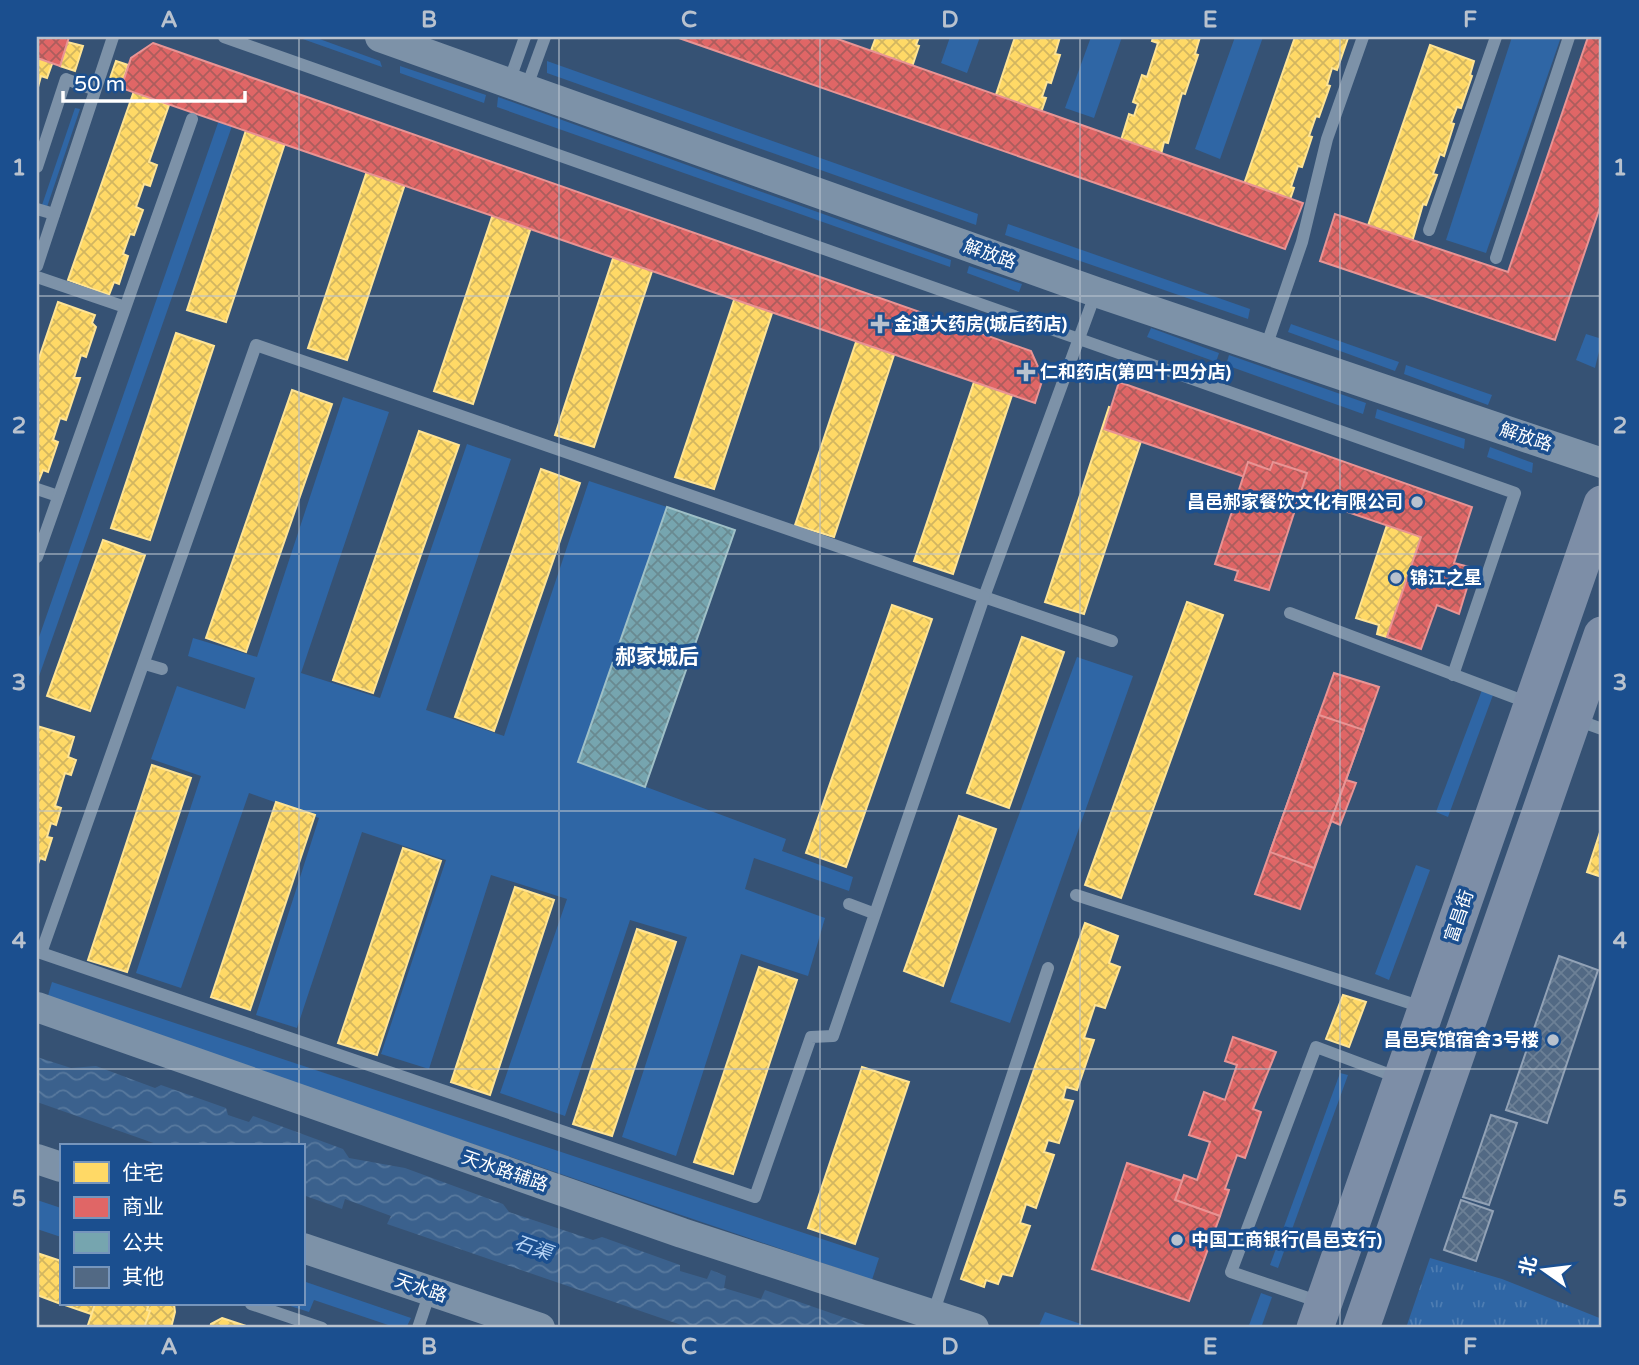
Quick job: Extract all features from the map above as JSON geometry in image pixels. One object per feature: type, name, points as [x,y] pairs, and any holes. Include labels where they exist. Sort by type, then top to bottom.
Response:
[{"type":"main road","name":"富昌街","points":[[1320,1316],[1602,504]]},
{"type":"main road","points":[[1361,1328],[1588,724],[1602,635]]},
{"type":"street","name":"解放路","points":[[380,37],[1096,292],[1602,463]]},
{"type":"street","name":"天水路辅路","points":[[37,1007],[668,1228],[974,1328]]},
{"type":"street","points":[[37,1159],[60,1167]]},
{"type":"street","name":"天水路","points":[[304,1248],[540,1328]]},
{"type":"lane","points":[[37,265],[113,37]]},
{"type":"lane","points":[[224,37],[1515,493],[1453,675]]},
{"type":"lane","points":[[517,86],[525,37]]},
{"type":"lane","points":[[517,86],[545,37]]},
{"type":"lane","points":[[1265,350],[1302,242],[1327,139],[1363,37]]},
{"type":"lane","points":[[1429,230],[1496,37]]},
{"type":"lane","points":[[1496,258],[1569,37]]},
{"type":"lane","points":[[37,167],[66,79],[94,90]]},
{"type":"lane","points":[[37,557],[192,119]]},
{"type":"lane","points":[[37,209],[54,214]]},
{"type":"lane","points":[[37,277],[125,307]]},
{"type":"lane","points":[[1096,292],[984,597],[873,913],[833,1036],[811,1037],[755,1197],[39,960],[256,345],[984,597],[1112,641]]},
{"type":"lane","points":[[37,489],[58,496]]},
{"type":"lane","points":[[1290,613],[1533,704]]},
{"type":"lane","points":[[145,664],[162,669]]},
{"type":"lane","points":[[1076,895],[1427,1009]]},
{"type":"lane","points":[[849,904],[873,913]]},
{"type":"lane","points":[[932,1314],[1048,968]]},
{"type":"lane","points":[[1320,1316],[1231,1272],[1316,1047],[1402,1079]]},
{"type":"lane","points":[[418,1328],[431,1292]]},
{"type":"lane","points":[[257,1306],[322,1328]]},
{"type":"green space","points":[[297,37],[314,37],[380,61],[382,67]]},
{"type":"green space","points":[[950,37],[980,37],[967,73],[941,63]]},
{"type":"green space","points":[[1091,37],[1122,37],[1094,118],[1065,108]]},
{"type":"green space","points":[[1235,37],[1263,37],[1220,159],[1195,149]]},
{"type":"green space","points":[[1512,37],[1561,37],[1486,253],[1446,240]]},
{"type":"green space","points":[[547,61],[978,214],[976,225],[547,73]]},
{"type":"green space","points":[[400,66],[486,95],[484,103],[400,73]]},
{"type":"green space","points":[[498,97],[951,260],[950,267],[497,107]]},
{"type":"green space","points":[[75,108],[80,109],[47,207],[42,205]]},
{"type":"green space","points":[[219,120],[232,126],[37,682],[37,643]]},
{"type":"green space","points":[[1008,224],[1250,309],[1248,319],[1005,235]]},
{"type":"green space","points":[[969,266],[1022,284],[1019,292],[967,273]]},
{"type":"green space","points":[[1291,324],[1399,362],[1395,371],[1288,332]]},
{"type":"green space","points":[[1151,328],[1219,353],[1216,362],[1147,337]]},
{"type":"green space","points":[[1586,334],[1602,339],[1595,368],[1576,360]]},
{"type":"green space","points":[[1229,355],[1366,403],[1363,414],[1226,365]]},
{"type":"green space","points":[[1406,365],[1492,395],[1488,405],[1404,374]]},
{"type":"green space","points":[[343,397],[389,412],[301,673],[380,698],[467,444],[511,459],[426,710],[504,736],[589,481],[667,507],[579,762],[786,839],[782,851],[853,877],[849,891],[754,858],[745,889],[825,918],[808,976],[741,954],[676,1156],[622,1137],[687,937],[630,920],[565,1116],[500,1093],[567,899],[491,875],[429,1069],[381,1054],[446,860],[362,832],[297,1028],[256,1015],[319,818],[249,793],[181,988],[136,973],[201,776],[151,759],[177,686],[245,709],[255,678],[188,656],[193,638],[257,657]]},
{"type":"green space","points":[[1377,409],[1465,439],[1464,449],[1375,418]]},
{"type":"green space","points":[[1490,447],[1533,463],[1532,473],[1487,457]]},
{"type":"green space","points":[[1077,657],[1133,676],[1010,1023],[950,1002]]},
{"type":"green space","points":[[1482,690],[1493,695],[1448,817],[1436,812]]},
{"type":"green space","points":[[1416,865],[1430,870],[1389,980],[1375,974]]},
{"type":"green space","points":[[52,982],[879,1258],[872,1280],[47,999]]},
{"type":"green space","points":[[1340,1073],[1348,1075],[1278,1268],[1270,1265]]},
{"type":"green space","points":[[37,1200],[60,1208],[60,1237],[37,1229]]},
{"type":"green space","points":[[1430,1258],[1502,1279],[1602,1319],[1602,1328],[1406,1328]]},
{"type":"green space","points":[[304,1281],[411,1318],[406,1328],[397,1328],[314,1300],[309,1312],[290,1306],[304,1306]]},
{"type":"green space","points":[[1261,1293],[1272,1297],[1261,1328],[1248,1328]]},
{"type":"green space","points":[[1045,1312],[1093,1328],[1038,1328]]},
{"type":"water","name":"石渠","points":[[37,1057],[71,1068],[96,1066],[155,1088],[161,1085],[226,1108],[228,1115],[249,1122],[253,1116],[343,1149],[349,1158],[405,1168],[503,1204],[509,1212],[593,1240],[602,1237],[680,1265],[680,1271],[707,1279],[711,1270],[726,1276],[724,1288],[761,1299],[765,1290],[874,1328],[690,1328],[387,1224],[391,1216],[345,1199],[342,1209],[304,1195],[304,1144],[156,1144],[37,1102]]},
{"type":"building: 住宅","points":[[37,37],[55,38],[51,48],[57,50],[47,78],[41,76],[37,91]]},
{"type":"building: 住宅","points":[[749,37],[785,37],[777,46]]},
{"type":"building: 住宅","points":[[876,37],[919,37],[916,45],[919,46],[910,73],[905,71],[900,88],[862,75]]},
{"type":"building: 住宅","points":[[1015,37],[1060,37],[1055,54],[1060,55],[1051,83],[1047,82],[1042,97],[1046,98],[1036,127],[1031,125],[1028,133],[988,119]]},
{"type":"building: 住宅","points":[[1153,37],[1200,37],[1195,54],[1198,55],[1185,94],[1182,93],[1168,143],[1164,142],[1156,175],[1153,174],[1150,183],[1110,170],[1113,159],[1119,161],[1123,148],[1119,147],[1129,114],[1134,116],[1138,104],[1133,102],[1142,75],[1147,77],[1158,43],[1152,41]]},
{"type":"building: 住宅","points":[[1295,37],[1348,38],[1337,70],[1332,68],[1327,85],[1330,86],[1309,136],[1312,137],[1302,167],[1298,166],[1284,217],[1279,216],[1278,221],[1236,207]]},
{"type":"building: 住宅","points":[[1599,37],[1602,37],[1602,125],[1567,113],[1570,105],[1576,107],[1586,77],[1580,75],[1586,58],[1591,60]]},
{"type":"building: 住宅","points":[[67,42],[83,46],[75,71],[60,66]]},
{"type":"building: 住宅","points":[[1430,45],[1474,61],[1470,75],[1472,76],[1461,108],[1457,107],[1451,123],[1454,124],[1444,156],[1440,154],[1433,174],[1437,175],[1426,205],[1423,204],[1408,256],[1404,254],[1402,260],[1361,246]]},
{"type":"building: 住宅","points":[[116,61],[128,65],[121,88],[108,84]]},
{"type":"building: 住宅","points":[[134,91],[169,105],[149,162],[157,165],[150,186],[144,184],[136,207],[143,210],[134,235],[130,234],[123,254],[128,256],[119,284],[114,282],[109,295],[68,280]]},
{"type":"building: 住宅","points":[[251,115],[290,128],[226,322],[187,310]]},
{"type":"building: 住宅","points":[[373,153],[411,166],[347,360],[308,348]]},
{"type":"building: 住宅","points":[[1552,158],[1594,172],[1590,185],[1595,187],[1588,210],[1583,209],[1576,230],[1581,231],[1573,257],[1568,256],[1562,277],[1567,278],[1559,304],[1553,302],[1549,313],[1507,299],[1509,290],[1515,292],[1524,262],[1519,261],[1524,244],[1530,246],[1538,220],[1533,219],[1539,200],[1545,202],[1556,168],[1550,166]]},
{"type":"building: 住宅","points":[[499,196],[537,209],[473,404],[434,391]]},
{"type":"building: 住宅","points":[[619,240],[658,253],[594,447],[555,435]]},
{"type":"building: 住宅","points":[[740,282],[778,295],[714,489],[675,477]]},
{"type":"building: 住宅","points":[[58,302],[95,315],[92,323],[96,327],[86,357],[81,355],[74,378],[80,378],[66,420],[60,418],[53,440],[58,442],[48,472],[43,470],[39,480],[37,364]]},
{"type":"building: 住宅","points":[[860,330],[898,343],[834,537],[795,525]]},
{"type":"building: 住宅","points":[[176,333],[214,346],[150,540],[111,528]]},
{"type":"building: 住宅","points":[[979,367],[1017,380],[953,574],[914,561]]},
{"type":"building: 住宅","points":[[292,390],[332,404],[246,652],[206,638]]},
{"type":"building: 住宅","points":[[1109,407],[1148,420],[1084,614],[1045,602]]},
{"type":"building: 住宅","points":[[419,431],[459,445],[373,693],[333,680]]},
{"type":"building: 住宅","points":[[541,469],[580,483],[494,731],[455,717]]},
{"type":"building: 住宅","points":[[1390,516],[1411,524],[1415,516],[1449,527],[1410,644],[1377,634],[1379,625],[1356,618]]},
{"type":"building: 住宅","points":[[103,540],[145,555],[90,711],[47,696]]},
{"type":"building: 住宅","points":[[1187,602],[1223,615],[1121,898],[1085,885]]},
{"type":"building: 住宅","points":[[892,605],[932,619],[846,867],[806,853]]},
{"type":"building: 住宅","points":[[1022,637],[1064,652],[1009,808],[967,793]]},
{"type":"building: 住宅","points":[[37,726],[74,737],[68,757],[76,760],[71,775],[65,773],[55,806],[61,808],[56,825],[51,823],[47,837],[52,838],[45,860],[40,858],[37,867]]},
{"type":"building: 住宅","points":[[152,765],[191,778],[127,972],[88,960]]},
{"type":"building: 住宅","points":[[276,802],[315,815],[250,1010],[211,997]]},
{"type":"building: 住宅","points":[[959,816],[996,829],[943,986],[904,971]]},
{"type":"building: 住宅","points":[[1602,826],[1602,877],[1587,872]]},
{"type":"building: 住宅","points":[[403,848],[441,861],[377,1055],[338,1043]]},
{"type":"building: 住宅","points":[[515,887],[554,900],[490,1095],[451,1082]]},
{"type":"building: 住宅","points":[[1085,923],[1118,936],[1109,963],[1120,967],[1105,1008],[1095,1005],[1084,1038],[1094,1040],[1077,1090],[1066,1087],[1063,1099],[1073,1101],[1059,1143],[1048,1140],[1044,1152],[1054,1155],[1036,1208],[1026,1204],[1020,1223],[1030,1226],[1012,1276],[1002,1274],[998,1284],[986,1280],[984,1287],[961,1279]]},
{"type":"building: 住宅","points":[[637,929],[676,942],[612,1136],[573,1124]]},
{"type":"building: 住宅","points":[[759,967],[797,980],[733,1174],[694,1162]]},
{"type":"building: 住宅","points":[[1343,995],[1366,1002],[1349,1047],[1326,1039]]},
{"type":"building: 住宅","points":[[862,1067],[909,1082],[855,1244],[808,1228]]},
{"type":"building: 住宅","points":[[37,1253],[60,1261],[60,1304],[37,1295]]},
{"type":"building: 住宅","points":[[68,1306],[174,1306],[171,1328],[132,1328]]},
{"type":"building: 住宅","points":[[94,1306],[148,1306],[147,1310],[150,1311],[144,1328],[87,1328]]},
{"type":"building: 住宅","points":[[222,1318],[252,1328],[210,1328],[211,1324]]},
{"type":"building: 商业","points":[[37,37],[69,37],[60,66],[37,58]]},
{"type":"building: 商业","points":[[676,37],[832,37],[1303,203],[1285,249]]},
{"type":"building: 商业","points":[[1588,37],[1602,37],[1602,201],[1555,340],[1320,261],[1335,214],[1508,272]]},
{"type":"building: 商业","points":[[153,43],[1031,351],[1043,378],[1035,403],[121,88],[131,58]]},
{"type":"building: 商业","points":[[1119,382],[1472,507],[1454,563],[1473,568],[1459,614],[1437,605],[1421,649],[1387,637],[1421,537],[1104,429]]},
{"type":"building: 商业","points":[[1248,462],[1270,470],[1273,462],[1307,473],[1269,590],[1235,580],[1238,571],[1215,564]]},
{"type":"building: 商业","points":[[1334,673],[1379,687],[1300,909],[1255,894]]},
{"type":"building: 商业","points":[[1319,715],[1364,730],[1314,868],[1270,852]]},
{"type":"building: 商业","points":[[1346,780],[1356,783],[1340,825],[1331,821]]},
{"type":"building: 商业","points":[[1233,1037],[1276,1052],[1253,1109],[1261,1112],[1245,1158],[1237,1155],[1225,1189],[1229,1190],[1220,1216],[1175,1200],[1184,1175],[1197,1180],[1210,1142],[1189,1135],[1204,1092],[1225,1100],[1237,1065],[1225,1061]]},
{"type":"building: 商业","points":[[1127,1163],[1182,1181],[1175,1200],[1220,1216],[1189,1301],[1092,1269]]},
{"type":"building: 公共","points":[[667,507],[735,530],[645,787],[578,762]]},
{"type":"building: 其他","name":"昌邑宾馆宿舍3号楼","points":[[1559,956],[1598,970],[1547,1123],[1506,1110]]},
{"type":"building: 其他","points":[[1491,1115],[1517,1123],[1489,1205],[1463,1197]]},
{"type":"building: 其他","points":[[1461,1200],[1493,1211],[1476,1261],[1444,1250]]},
{"type":"place","name":"金通大药房(城后药店)","points":[[880,324]]},
{"type":"place","name":"仁和药店(第四十四分店)","points":[[1026,372]]},
{"type":"place","name":"昌邑郝家餐饮文化有限公司","points":[[1417,502]]},
{"type":"place","name":"锦江之星","points":[[1396,578]]},
{"type":"place","name":"昌邑宾馆宿舍3号楼","points":[[1553,1040]]},
{"type":"place","name":"中国工商银行(昌邑支行)","points":[[1177,1240]]},
{"type":"district","name":"郝家城后","points":[[657,657]]}]
